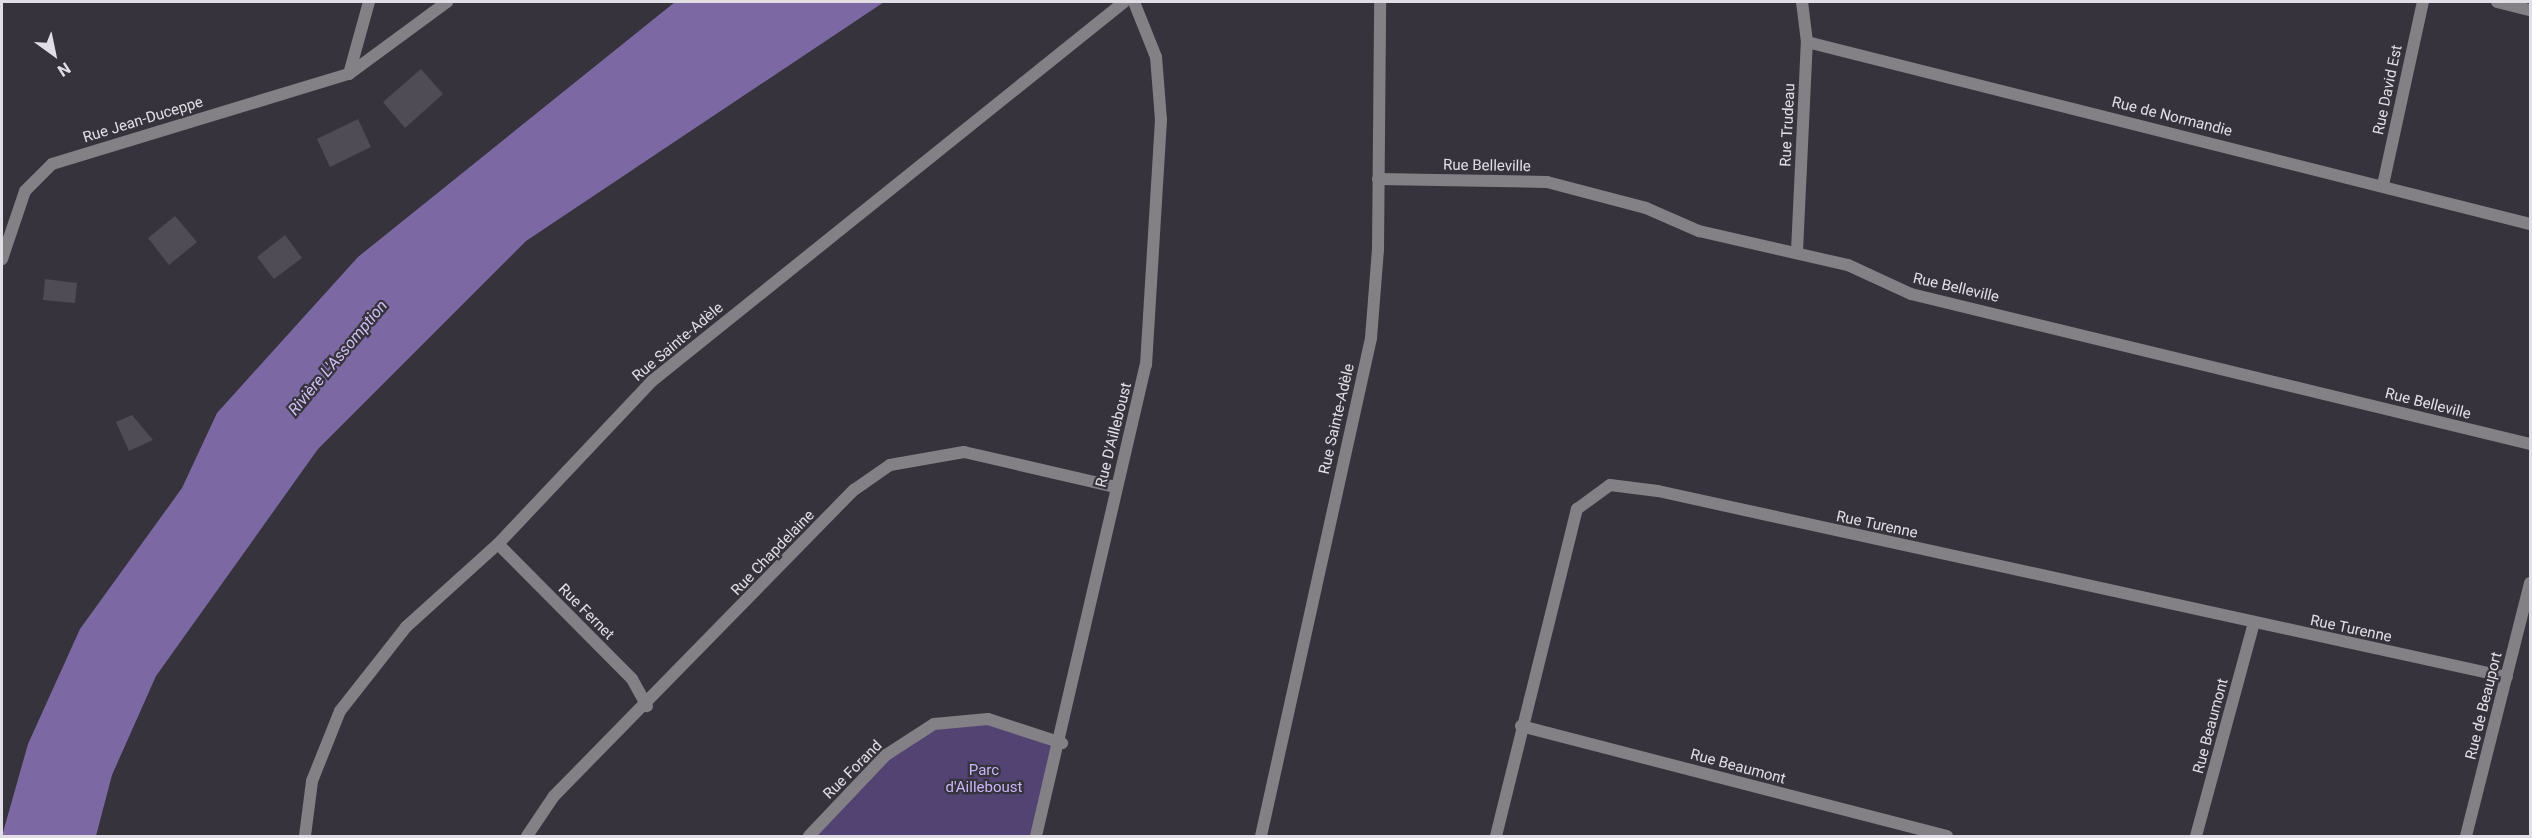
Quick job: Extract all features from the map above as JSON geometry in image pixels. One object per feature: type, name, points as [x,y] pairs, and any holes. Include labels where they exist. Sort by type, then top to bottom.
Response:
[{"type":"street","points":[[349,74],[369,2]]},
{"type":"street","name":"Rue Jean-Duceppe","points":[[2,259],[25,191],[52,164],[349,74],[447,2]]},
{"type":"street","name":"Rue Sainte-Adèle","points":[[305,837],[316,768],[352,692],[406,627],[498,544],[652,381],[1124,2]]},
{"type":"street","name":"Rue D'Ailleboust","points":[[1036,837],[1062,743],[1116,487],[1146,365],[1160,165],[1156,57],[1134,2]]},
{"type":"street","name":"Rue Sainte-Adèle","points":[[1261,837],[1365,376],[1378,250],[1380,2]]},
{"type":"street","name":"Rue Trudeau","points":[[1797,251],[1807,42],[1802,2]]},
{"type":"street","name":"Rue David Est","points":[[2383,185],[2423,2]]},
{"type":"street","points":[[2497,2],[2530,10]]},
{"type":"street","name":"Rue de Normandie","points":[[1807,42],[2383,185],[2530,224]]},
{"type":"street","name":"Rue Belleville","points":[[1378,180],[1547,182],[1646,208],[1699,231],[1797,251],[1848,265],[1911,294],[2530,444]]},
{"type":"street","name":"Rue Chapdelaine","points":[[527,837],[554,796],[647,706],[854,490],[890,465],[964,452],[1116,487]]},
{"type":"street","name":"Rue Turenne","points":[[1496,837],[1521,726],[1577,509],[1610,485],[1658,491],[2507,677]]},
{"type":"street","name":"Rue Fernet","points":[[498,544],[632,679],[647,706]]},
{"type":"street","name":"Rue de Beauport","points":[[2466,837],[2530,583]]},
{"type":"street","name":"Rue Beaumont","points":[[2196,837],[2254,623]]},
{"type":"street","name":"Rue Forand","points":[[809,837],[886,755],[934,724],[988,719],[1062,743]]},
{"type":"street","name":"Rue Beaumont","points":[[1521,726],[1947,837]]},
{"type":"green space","name":"Parc d'Ailleboust","points":[[988,719],[1062,743],[1036,836],[809,836],[886,755],[934,724]]},
{"type":"water","name":"Rivière L'Assomption","points":[[675,2],[884,2],[526,241],[318,449],[156,676],[112,775],[96,836],[2,836],[28,744],[80,629],[182,488],[217,413],[358,257]]},
{"type":"building","points":[[421,69],[443,94],[405,128],[383,102]]},
{"type":"building","points":[[358,119],[371,147],[330,167],[317,139]]},
{"type":"building","points":[[175,216],[197,242],[169,265],[148,238]]},
{"type":"building","points":[[285,235],[302,258],[274,279],[257,257]]},
{"type":"building","points":[[45,279],[77,283],[75,303],[43,300]]},
{"type":"building","points":[[132,415],[153,440],[129,451],[116,422]]}]
